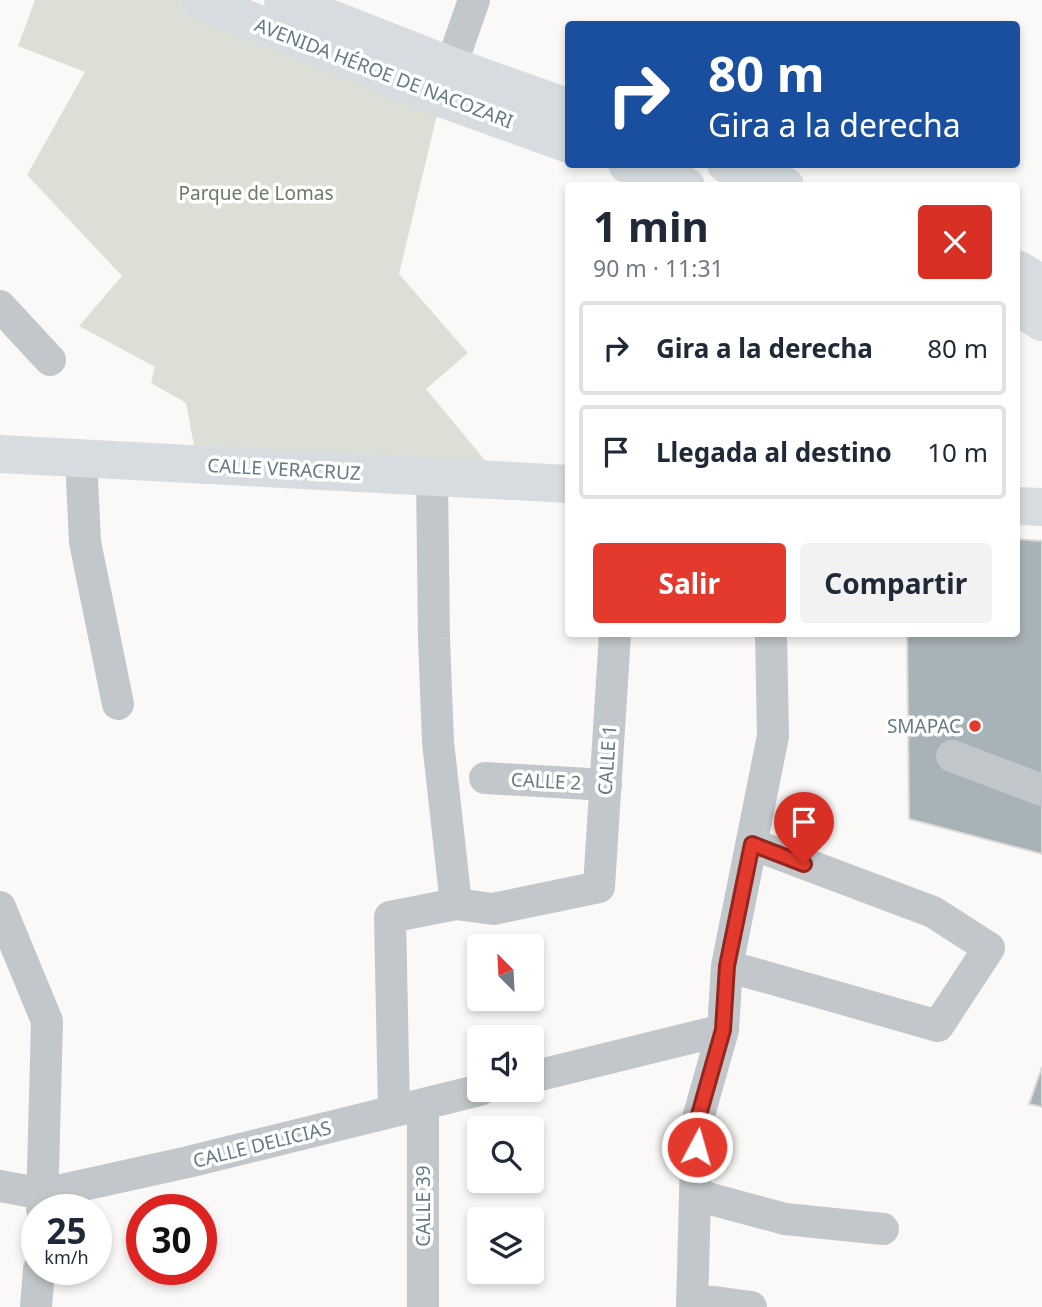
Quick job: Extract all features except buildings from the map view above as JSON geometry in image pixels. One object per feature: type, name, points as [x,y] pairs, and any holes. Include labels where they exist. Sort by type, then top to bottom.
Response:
[{"type":"main road","name":"AVENIDA HÉROE DE NACOZARI","points":[[200,0],[497,101],[565,108]]},
{"type":"main road","name":"AVENIDA HÉROE DE NACOZARI","points":[[283,0],[451,66],[497,101],[565,142]]},
{"type":"main road","points":[[638,168],[675,182]]},
{"type":"main road","points":[[737,168],[774,182]]},
{"type":"main road","points":[[1020,271],[1042,284]]},
{"type":"main road","points":[[1020,309],[1042,322]]},
{"type":"main road","name":"CALLE VERACRUZ","points":[[0,454],[565,484]]},
{"type":"main road","points":[[1020,506],[1042,507]]},
{"type":"street","points":[[451,66],[474,0]]},
{"type":"street","points":[[0,306],[50,360]]},
{"type":"street","points":[[81,458],[85,542],[118,704]]},
{"type":"street","points":[[432,477],[438,742],[456,904]]},
{"type":"street","name":"CALLE 1","points":[[456,904],[493,909],[599,887],[615,637]]},
{"type":"street","points":[[751,1307],[692,1303],[697,1122],[723,1030],[727,966],[773,736],[771,637]]},
{"type":"street","points":[[952,756],[1042,790]]},
{"type":"street","name":"CALLE 2","points":[[485,778],[606,785]]},
{"type":"street","points":[[727,966],[938,1026],[989,948],[933,912],[752,844]]},
{"type":"street","name":"CALLE 39","points":[[422,1307],[408,1108],[390,917],[456,904]]},
{"type":"street","points":[[0,907],[47,1021],[43,1194]]},
{"type":"street","points":[[544,1074],[723,1030]]},
{"type":"street","name":"CALLE DELICIAS","points":[[72,1194],[188,1162],[467,1093]]},
{"type":"street","points":[[0,1186],[22,1194]]},
{"type":"street","points":[[696,1195],[785,1219],[883,1229]]},
{"type":"street","points":[[36,1307],[38,1285]]},
{"type":"green space","name":"Parque de Lomas","points":[[35,0],[200,0],[441,98],[399,274],[468,353],[426,389],[493,470],[195,451],[186,403],[151,383],[155,367],[79,326],[122,276],[27,175],[85,72],[18,46]]},
{"type":"place","name":"SMAPAC","points":[[975,726]]},
{"type":"route","points":[[697,1147],[697,1122],[723,1030],[727,966],[752,844],[804,864]]}]
